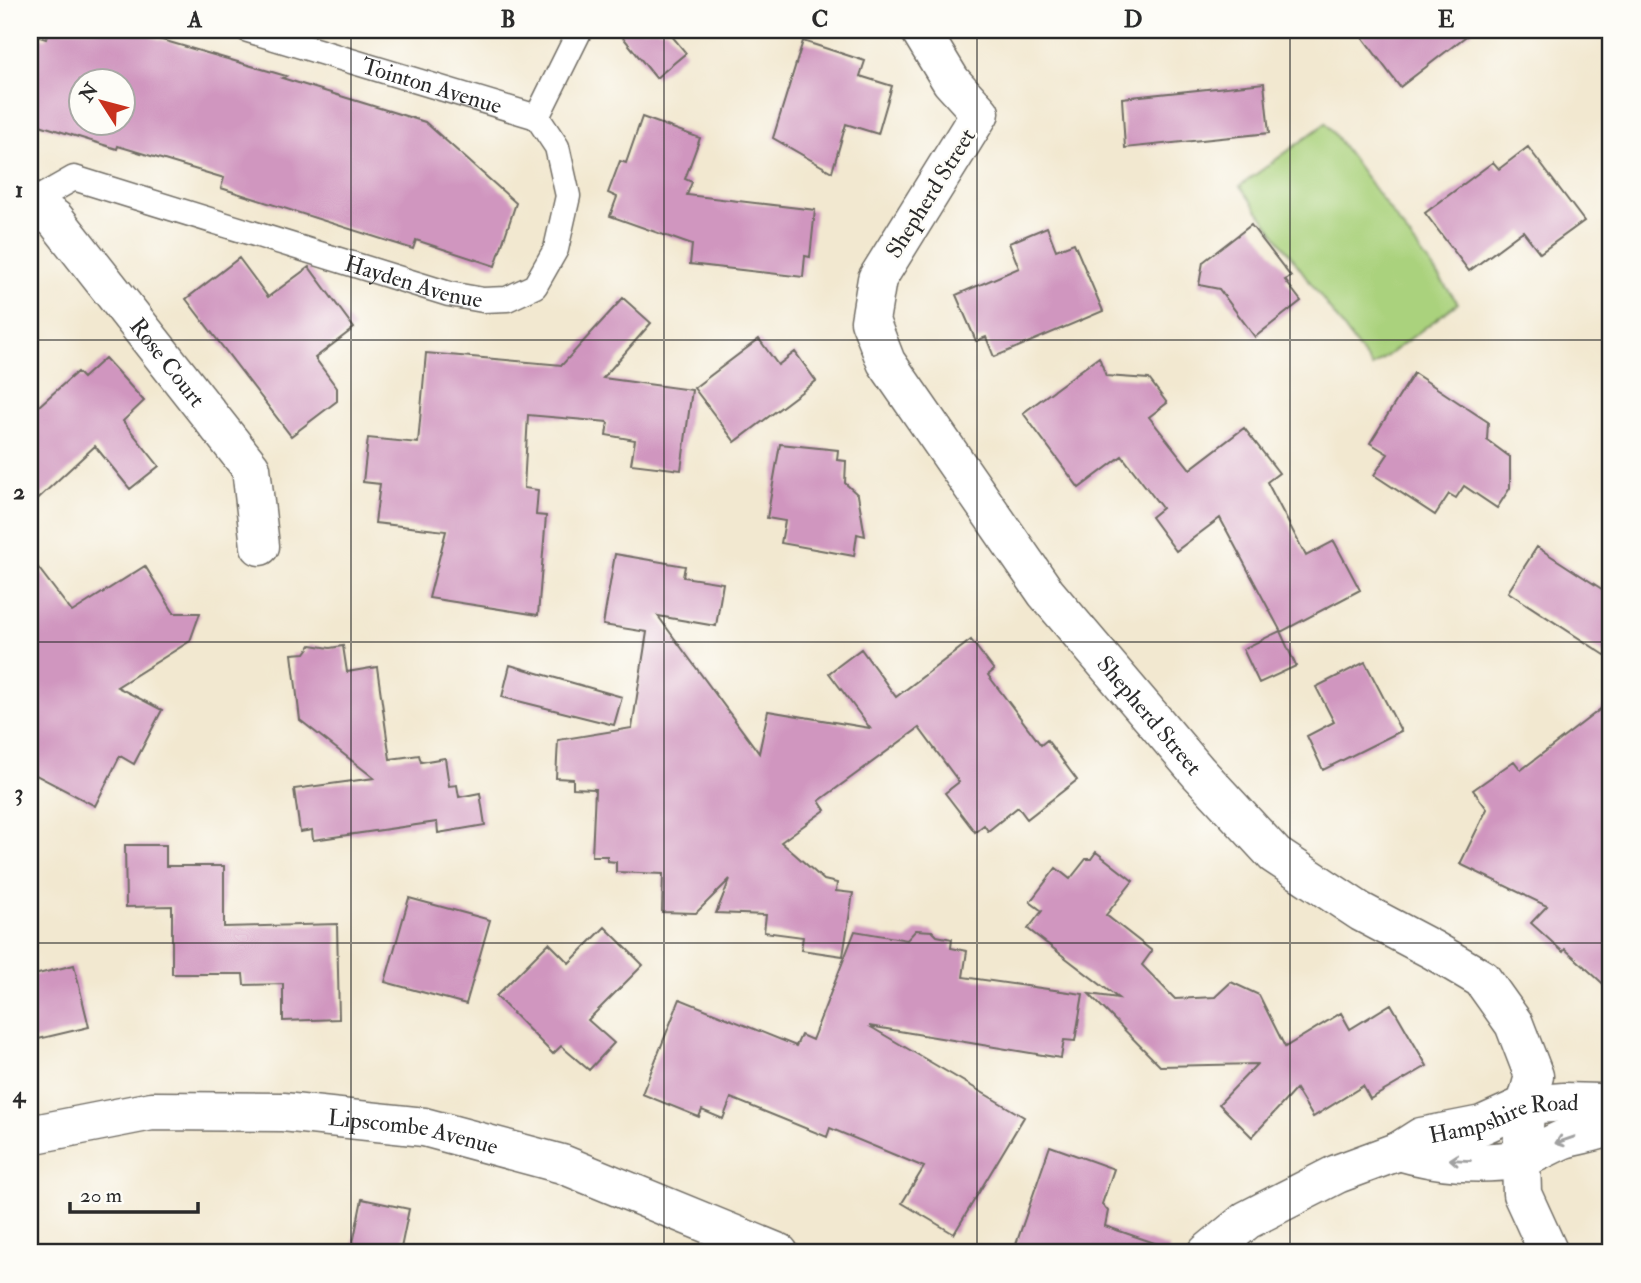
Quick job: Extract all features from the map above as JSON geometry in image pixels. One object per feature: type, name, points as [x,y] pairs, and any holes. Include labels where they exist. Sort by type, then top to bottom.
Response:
[{"type":"street","name":"Shepherd Street","points":[[920,30],[951,81],[980,113],[877,278],[870,321],[886,362],[1046,593],[1198,772],[1275,855],[1361,912],[1482,979],[1514,1024],[1534,1076],[1526,1105],[1521,1158],[1522,1194],[1549,1253]]},
{"type":"street","name":"Rose Court","points":[[30,203],[55,219],[251,468],[260,546]]},
{"type":"street","name":"Hampshire Road","points":[[1207,1253],[1247,1220],[1263,1211],[1337,1174],[1399,1151],[1421,1137],[1482,1125],[1526,1105],[1564,1102],[1598,1103],[1611,1107]]},
{"type":"street","name":"Lipscombe Avenue","points":[[30,1135],[152,1111],[283,1112],[424,1126],[562,1164],[779,1253]]},
{"type":"street","name":"Hampshire Road","points":[[1399,1151],[1426,1159],[1492,1162],[1521,1158],[1565,1139],[1611,1126]]},
{"type":"lane","name":"Tointon Avenue","points":[[248,30],[537,117]]},
{"type":"lane","points":[[537,117],[580,30]]},
{"type":"lane","name":"Hayden Avenue","points":[[30,203],[74,178],[449,294],[483,300],[507,299],[534,286],[556,249],[568,196],[557,148],[537,117]]},
{"type":"green space","points":[[1326,123],[1458,303],[1372,367],[1240,186]]},
{"type":"building","points":[[49,30],[128,30],[286,76],[282,78],[425,122],[516,203],[495,266],[416,240],[413,249],[221,188],[224,178],[75,136],[136,136],[136,66],[66,66],[66,133],[30,122],[30,58],[36,36],[46,39]]},
{"type":"building","points":[[617,30],[667,30],[686,53],[656,78]]},
{"type":"building","points":[[1357,30],[1474,30],[1400,87]]},
{"type":"building","points":[[803,41],[865,61],[860,76],[892,86],[878,134],[846,124],[832,172],[773,138]]},
{"type":"building","points":[[1264,83],[1269,133],[1125,148],[1122,98]]},
{"type":"building","points":[[642,117],[700,138],[685,179],[692,182],[687,195],[815,210],[810,257],[805,256],[803,277],[690,264],[692,245],[610,216],[617,197],[608,193],[620,161],[626,163]]},
{"type":"building","points":[[1528,147],[1584,221],[1540,253],[1523,231],[1469,271],[1425,213],[1493,162],[1499,169]]},
{"type":"building","points":[[1251,225],[1291,277],[1285,280],[1301,301],[1255,337],[1219,289],[1199,285],[1203,262]]},
{"type":"building","points":[[1047,227],[1056,250],[1074,243],[1103,311],[994,357],[986,337],[976,341],[956,295],[1019,268],[1009,243]]},
{"type":"building","points":[[239,258],[268,297],[309,267],[354,328],[315,358],[337,388],[337,401],[291,436],[186,299]]},
{"type":"building","points":[[623,298],[651,323],[603,378],[692,390],[681,470],[631,464],[635,440],[606,435],[608,422],[528,415],[524,488],[538,490],[536,515],[546,516],[538,615],[429,598],[446,531],[375,523],[380,484],[363,482],[368,438],[418,443],[426,353],[562,365]]},
{"type":"building","points":[[759,339],[778,365],[795,352],[816,381],[735,442],[694,388]]},
{"type":"building","points":[[1099,357],[1106,376],[1149,379],[1167,403],[1149,417],[1190,469],[1244,428],[1279,473],[1267,482],[1306,556],[1334,541],[1360,590],[1281,632],[1220,518],[1176,551],[1151,517],[1162,508],[1122,456],[1079,488],[1023,413]]},
{"type":"building","points":[[105,358],[144,401],[123,421],[159,466],[130,489],[95,446],[30,506],[30,414],[77,372],[83,378]]},
{"type":"building","points":[[1414,373],[1488,422],[1487,440],[1510,457],[1510,488],[1497,508],[1464,486],[1456,498],[1449,494],[1435,515],[1374,475],[1388,454],[1370,443]]},
{"type":"building","points":[[780,444],[838,450],[837,460],[846,461],[845,483],[858,495],[865,536],[857,534],[854,556],[781,543],[785,521],[767,518]]},
{"type":"building","points":[[1537,547],[1611,595],[1611,659],[1508,592]]},
{"type":"building","points":[[615,554],[685,566],[683,577],[723,583],[716,626],[658,616],[759,753],[768,711],[870,728],[829,673],[861,649],[896,697],[971,640],[994,670],[988,675],[1041,745],[1047,740],[1077,780],[1027,819],[1018,807],[988,831],[984,825],[975,832],[945,793],[959,782],[919,728],[819,801],[825,810],[781,842],[824,880],[837,883],[836,891],[853,893],[843,956],[801,950],[803,937],[764,932],[766,915],[716,913],[730,879],[696,913],[662,912],[663,874],[616,872],[616,862],[607,861],[607,856],[592,856],[595,789],[573,788],[573,779],[556,778],[558,740],[632,728],[647,632],[603,625]]},
{"type":"building","points":[[30,557],[72,612],[145,566],[174,613],[200,613],[190,641],[117,687],[162,710],[134,764],[120,756],[95,806],[30,772]]},
{"type":"building","points":[[1280,631],[1296,666],[1259,683],[1243,649]]},
{"type":"building","points":[[311,645],[330,648],[343,646],[347,672],[377,667],[390,759],[419,755],[421,762],[445,758],[449,786],[457,785],[459,797],[480,793],[485,825],[438,833],[437,822],[313,840],[312,830],[300,832],[294,789],[374,778],[300,720],[292,654],[305,653]]},
{"type":"building","points":[[1365,662],[1401,731],[1323,770],[1307,736],[1334,722],[1316,687]]},
{"type":"building","points":[[510,665],[622,697],[614,725],[502,697]]},
{"type":"building","points":[[1611,701],[1611,991],[1565,949],[1563,952],[1531,923],[1547,906],[1460,864],[1487,809],[1473,790],[1514,761],[1521,770]]},
{"type":"building","points":[[125,845],[166,845],[166,866],[224,866],[224,927],[337,924],[339,1019],[283,1021],[283,984],[244,985],[243,974],[172,974],[172,906],[126,907]]},
{"type":"building","points":[[1096,852],[1133,881],[1106,915],[1152,951],[1142,965],[1175,999],[1215,997],[1231,982],[1259,995],[1285,1047],[1341,1013],[1350,1029],[1391,1004],[1427,1066],[1370,1099],[1363,1086],[1313,1117],[1296,1089],[1252,1137],[1219,1104],[1257,1064],[1160,1066],[1089,994],[1118,998],[1028,929],[1042,911],[1030,902],[1056,868],[1070,879],[1086,859],[1091,859]]},
{"type":"building","points":[[409,898],[490,920],[466,1004],[385,982]]},
{"type":"building","points":[[605,927],[643,965],[588,1020],[614,1043],[589,1070],[561,1046],[553,1054],[496,996],[549,943],[569,963]]},
{"type":"building","points":[[916,930],[932,931],[937,936],[952,939],[951,948],[967,951],[963,977],[1083,994],[1075,1041],[1064,1040],[1061,1058],[869,1026],[1024,1117],[954,1234],[902,1203],[924,1167],[830,1128],[827,1137],[731,1098],[723,1119],[702,1110],[699,1117],[642,1094],[680,999],[796,1046],[801,1035],[812,1040],[855,931],[907,940]]},
{"type":"building","points":[[74,965],[89,1027],[30,1041],[30,976]]},
{"type":"building","points":[[1050,1146],[1114,1169],[1102,1204],[1108,1211],[1105,1226],[1169,1248],[1168,1253],[1013,1253]]},
{"type":"building","points":[[362,1199],[409,1209],[400,1253],[351,1253]]}]
